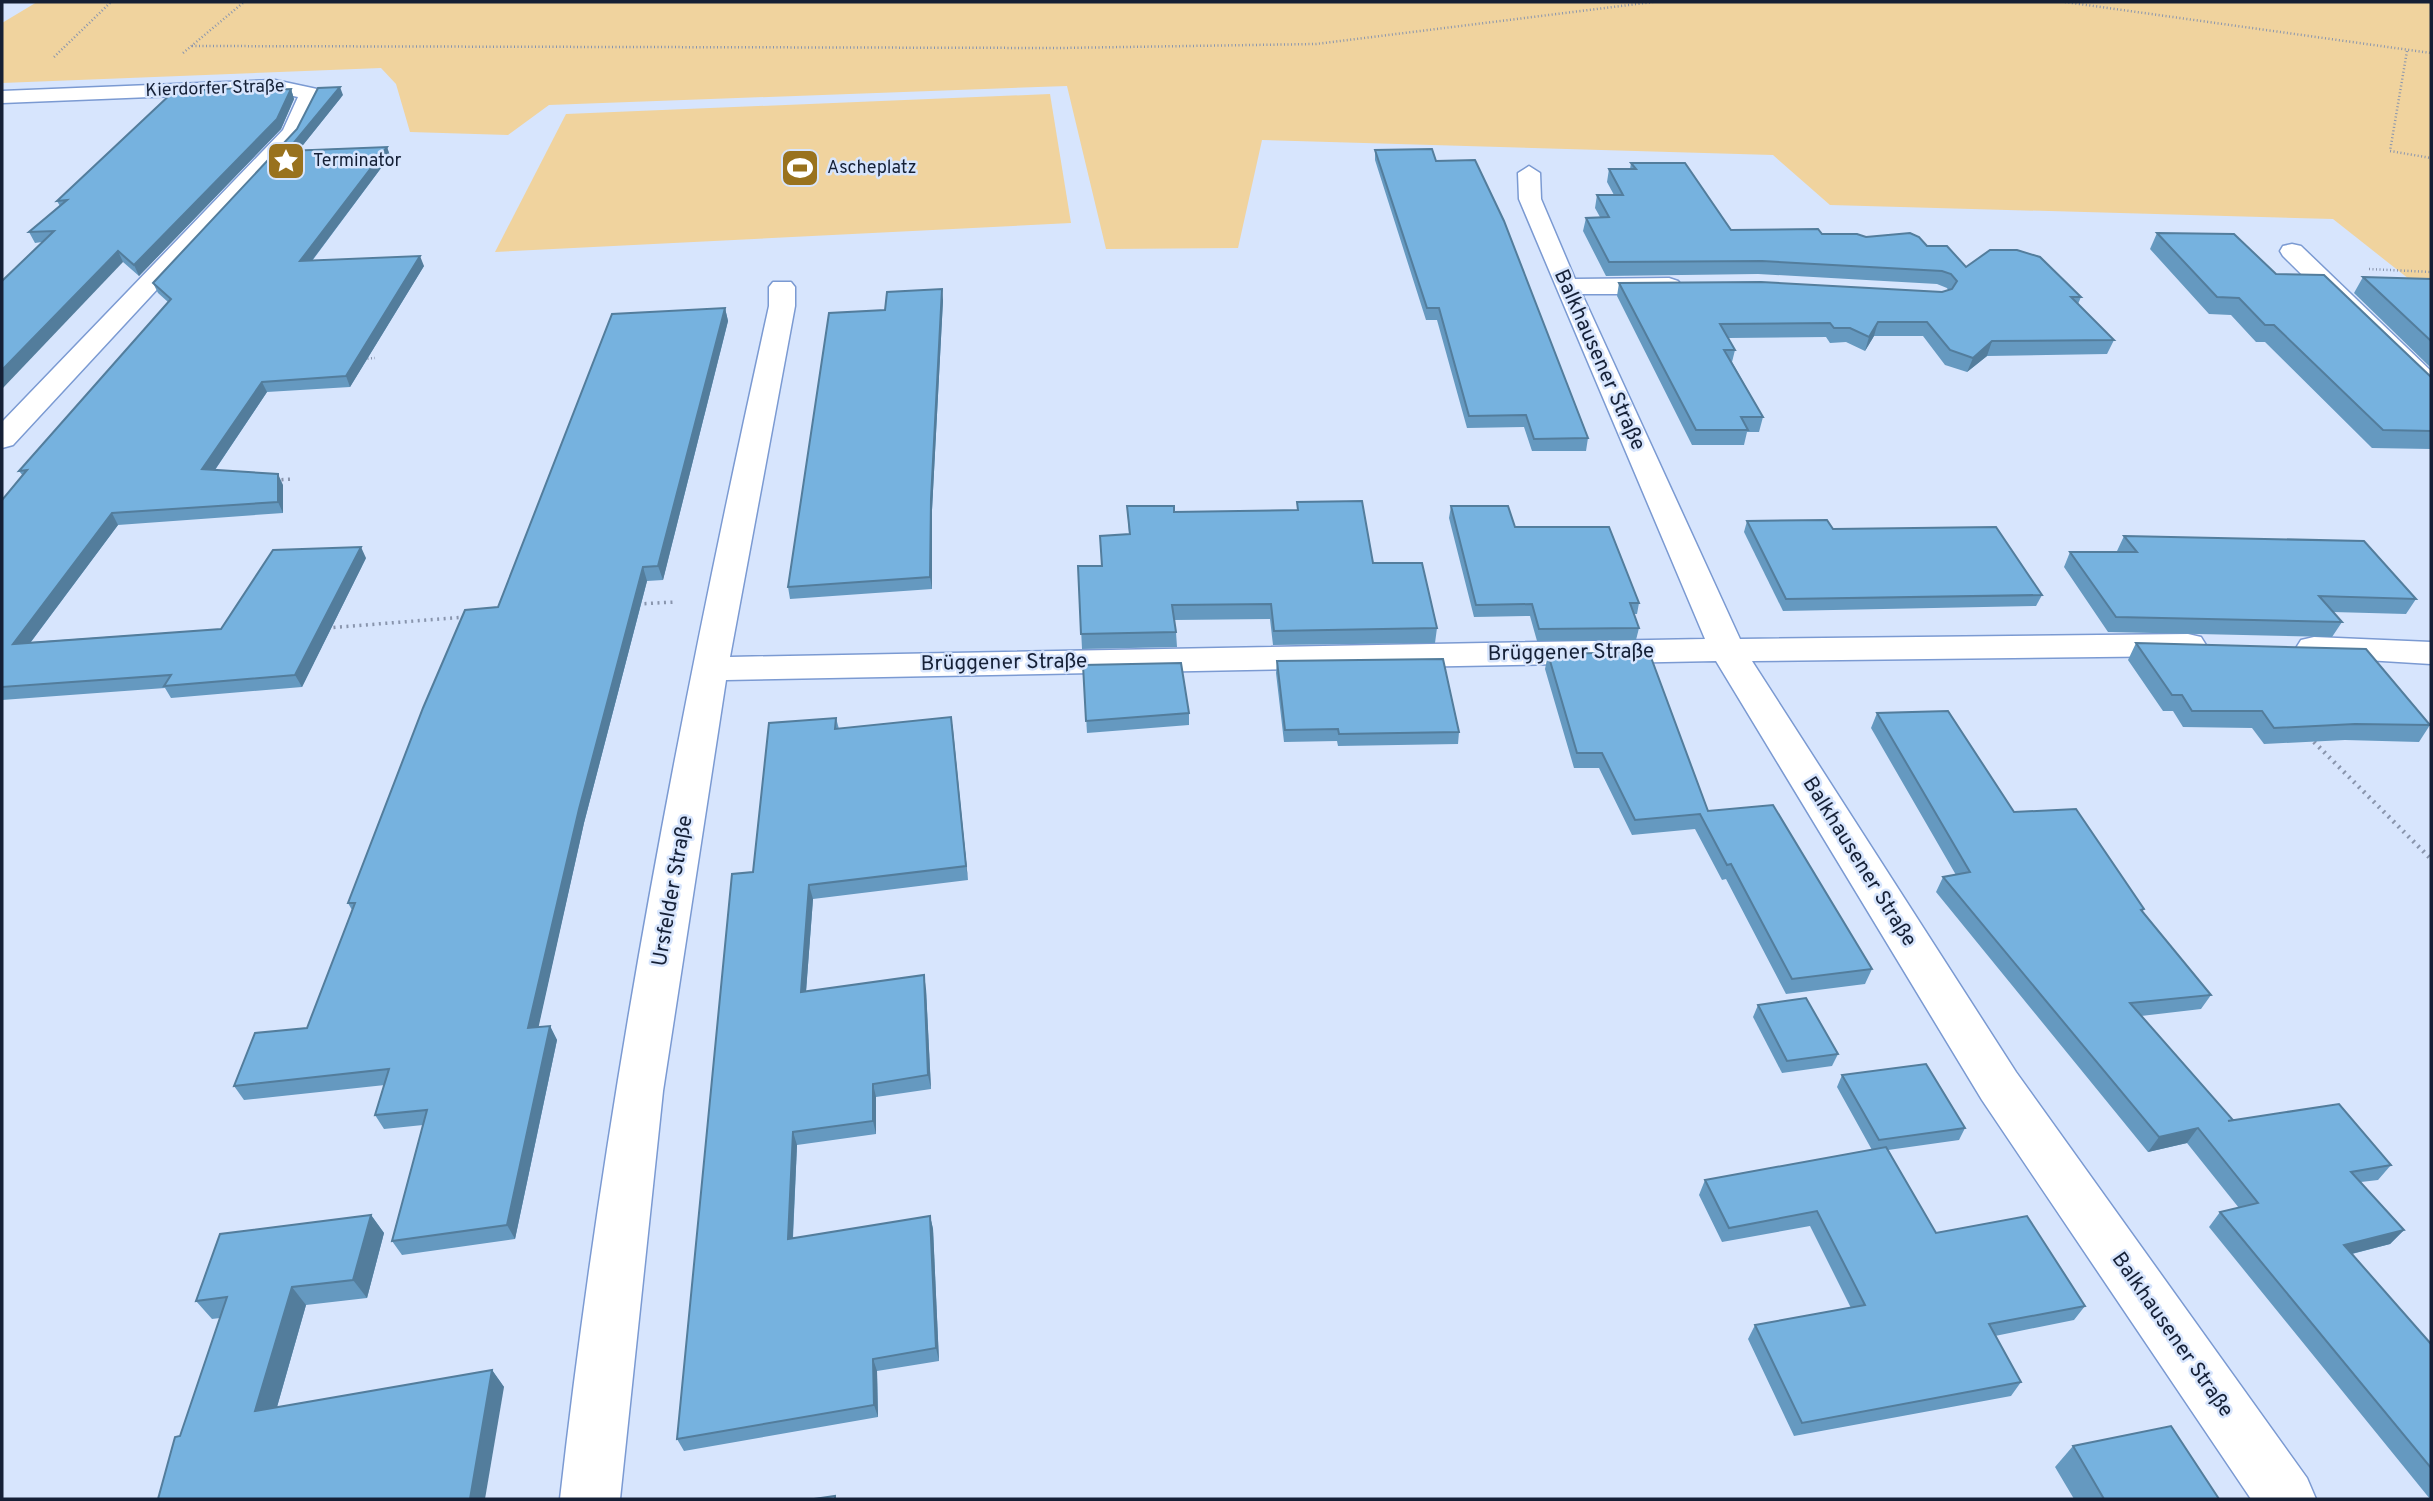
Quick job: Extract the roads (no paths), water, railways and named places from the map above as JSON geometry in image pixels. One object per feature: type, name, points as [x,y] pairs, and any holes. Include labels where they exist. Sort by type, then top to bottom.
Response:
[{"type":"street","name":"Kierdorfer Straße","points":[[2,439],[292,132],[310,93],[299,88],[275,86],[7,97]]},
{"type":"street","name":"Balkhausener Straße","points":[[1529,173],[1530,199],[1566,287],[1727,650],[1999,1086],[2286,1499]]},
{"type":"street","points":[[2292,251],[2431,386]]},
{"type":"street","points":[[1566,287],[1689,286]]},
{"type":"street","name":"Ursfelder Straße","points":[[590,1499],[639,1091],[722,598],[782,306],[782,287]]},
{"type":"street","name":"Brüggener Straße","points":[[711,669],[1727,650],[2216,646]]},
{"type":"street","points":[[2283,648],[2431,653]]},
{"type":"place","name":"Terminator","points":[[286,161]]},
{"type":"place","name":"Ascheplatz","points":[[800,168]]}]
